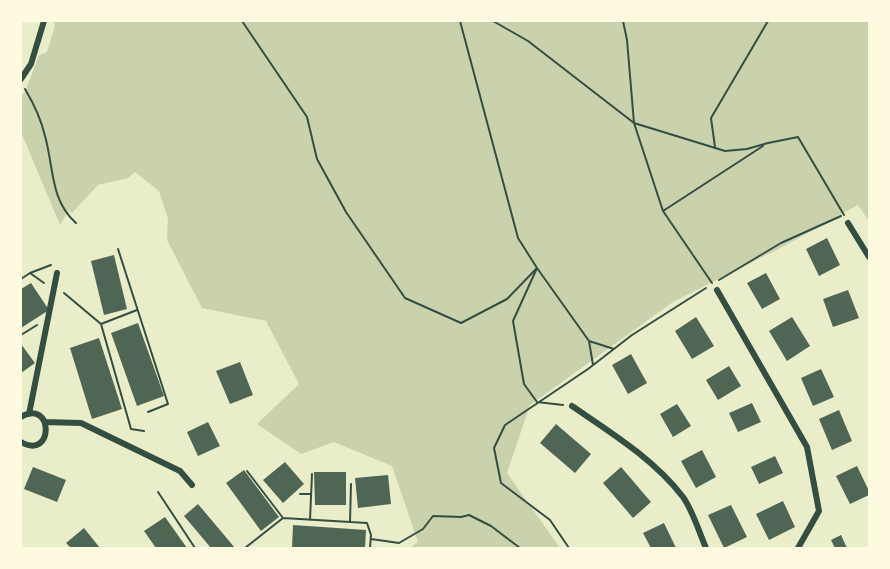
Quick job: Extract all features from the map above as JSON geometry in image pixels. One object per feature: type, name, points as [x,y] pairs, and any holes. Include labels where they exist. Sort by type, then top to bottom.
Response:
[{"type":"street","points":[[21,80],[31,64],[44,24]]},
{"type":"street","points":[[848,223],[869,257]]},
{"type":"street","points":[[29,414],[57,273]]},
{"type":"street","points":[[717,290],[807,447],[819,511],[798,548]]},
{"type":"street","points":[[572,406],[628,444],[684,498],[706,548]]},
{"type":"street","points":[[21,417],[29,414],[39,415],[45,422],[47,432],[42,441],[32,445],[21,441]]},
{"type":"street","points":[[45,422],[81,423],[180,471],[192,485]]},
{"type":"path","points":[[242,21],[307,117],[317,159],[346,212],[405,298],[461,323],[507,299],[537,268]]},
{"type":"path","points":[[460,21],[518,238],[589,341],[593,365]]},
{"type":"path","points":[[493,21],[528,41],[634,123],[725,151],[747,149],[768,142],[798,137],[848,223]]},
{"type":"path","points":[[623,21],[627,40],[634,123],[663,211],[713,284]]},
{"type":"path","points":[[715,147],[711,118],[768,21]]},
{"type":"path","points":[[21,80],[43,128],[60,202],[65,213],[76,224]]},
{"type":"path","points":[[663,211],[768,142]]},
{"type":"path","points":[[570,548],[550,520],[501,483],[494,448],[505,425],[593,365],[632,335],[713,284],[781,243],[844,214]]},
{"type":"path","points":[[118,249],[168,404],[148,412]]},
{"type":"path","points":[[21,279],[51,264]]},
{"type":"path","points":[[537,268],[513,321],[524,384],[537,402],[572,406]]},
{"type":"path","points":[[30,273],[54,287],[101,324],[131,429],[144,431]]},
{"type":"path","points":[[101,324],[138,310]]},
{"type":"path","points":[[589,341],[614,349]]},
{"type":"path","points":[[247,471],[283,518]]},
{"type":"path","points":[[310,520],[312,474]]},
{"type":"path","points":[[350,522],[351,484]]},
{"type":"path","points":[[158,492],[195,548]]},
{"type":"path","points":[[300,494],[311,494]]},
{"type":"path","points":[[371,539],[399,543],[423,529],[433,516],[461,517],[469,514],[491,526],[520,548]]},
{"type":"path","points":[[245,548],[283,518],[367,523],[371,539],[370,548]]},
{"type":"green space","points":[[52,21],[869,21],[869,221],[858,205],[784,246],[673,302],[530,405],[507,473],[560,548],[410,548],[418,542],[392,466],[334,442],[301,454],[257,424],[299,384],[266,321],[202,308],[167,240],[168,219],[159,191],[135,172],[128,178],[98,185],[72,213],[69,210],[60,225],[21,132],[21,96],[25,92],[39,55],[47,52],[55,25]]},
{"type":"building","points":[[827,238],[840,265],[819,276],[806,249]]},
{"type":"building","points":[[114,255],[127,309],[104,315],[91,261]]},
{"type":"building","points":[[766,273],[780,299],[762,309],[747,283]]},
{"type":"building","points":[[31,283],[49,310],[21,328],[21,289]]},
{"type":"building","points":[[848,290],[859,318],[833,327],[823,299]]},
{"type":"building","points":[[696,317],[714,346],[692,359],[675,331]]},
{"type":"building","points":[[792,317],[810,346],[787,361],[769,331]]},
{"type":"building","points":[[138,323],[164,396],[137,406],[111,333]]},
{"type":"building","points":[[99,338],[122,409],[92,419],[70,348]]},
{"type":"building","points":[[21,344],[35,363],[21,373]]},
{"type":"building","points":[[631,354],[647,383],[628,394],[612,365]]},
{"type":"building","points":[[240,362],[253,395],[230,404],[216,371]]},
{"type":"building","points":[[729,366],[741,386],[718,400],[706,380]]},
{"type":"building","points":[[821,369],[834,397],[813,406],[801,378]]},
{"type":"building","points":[[752,403],[761,422],[738,432],[729,413]]},
{"type":"building","points":[[677,404],[691,426],[673,437],[660,414]]},
{"type":"building","points":[[839,410],[852,441],[832,450],[819,419]]},
{"type":"building","points":[[208,422],[220,446],[198,456],[187,432]]},
{"type":"building","points":[[556,424],[591,454],[575,473],[540,443]]},
{"type":"building","points":[[702,450],[716,477],[696,488],[681,461]]},
{"type":"building","points":[[775,456],[783,473],[759,484],[751,467]]},
{"type":"building","points":[[285,462],[304,484],[283,503],[263,480]]},
{"type":"building","points":[[857,466],[869,495],[850,504],[836,476]]},
{"type":"building","points":[[33,467],[66,480],[57,502],[24,489]]},
{"type":"building","points":[[621,467],[651,502],[633,518],[603,483]]},
{"type":"building","points":[[244,470],[279,517],[261,531],[226,483]]},
{"type":"building","points":[[314,472],[346,472],[346,505],[315,505]]},
{"type":"building","points":[[388,475],[391,504],[358,508],[355,478]]},
{"type":"building","points":[[783,501],[795,527],[769,540],[756,514]]},
{"type":"building","points":[[198,504],[235,548],[211,548],[184,516]]},
{"type":"building","points":[[731,505],[747,537],[724,548],[708,515]]},
{"type":"building","points":[[165,517],[187,548],[156,548],[144,531]]},
{"type":"building","points":[[664,523],[676,548],[651,548],[643,533]]},
{"type":"building","points":[[293,525],[366,530],[365,548],[292,548]]},
{"type":"building","points":[[84,528],[100,548],[71,548],[66,543]]},
{"type":"building","points":[[841,535],[847,548],[835,548],[831,540]]}]
